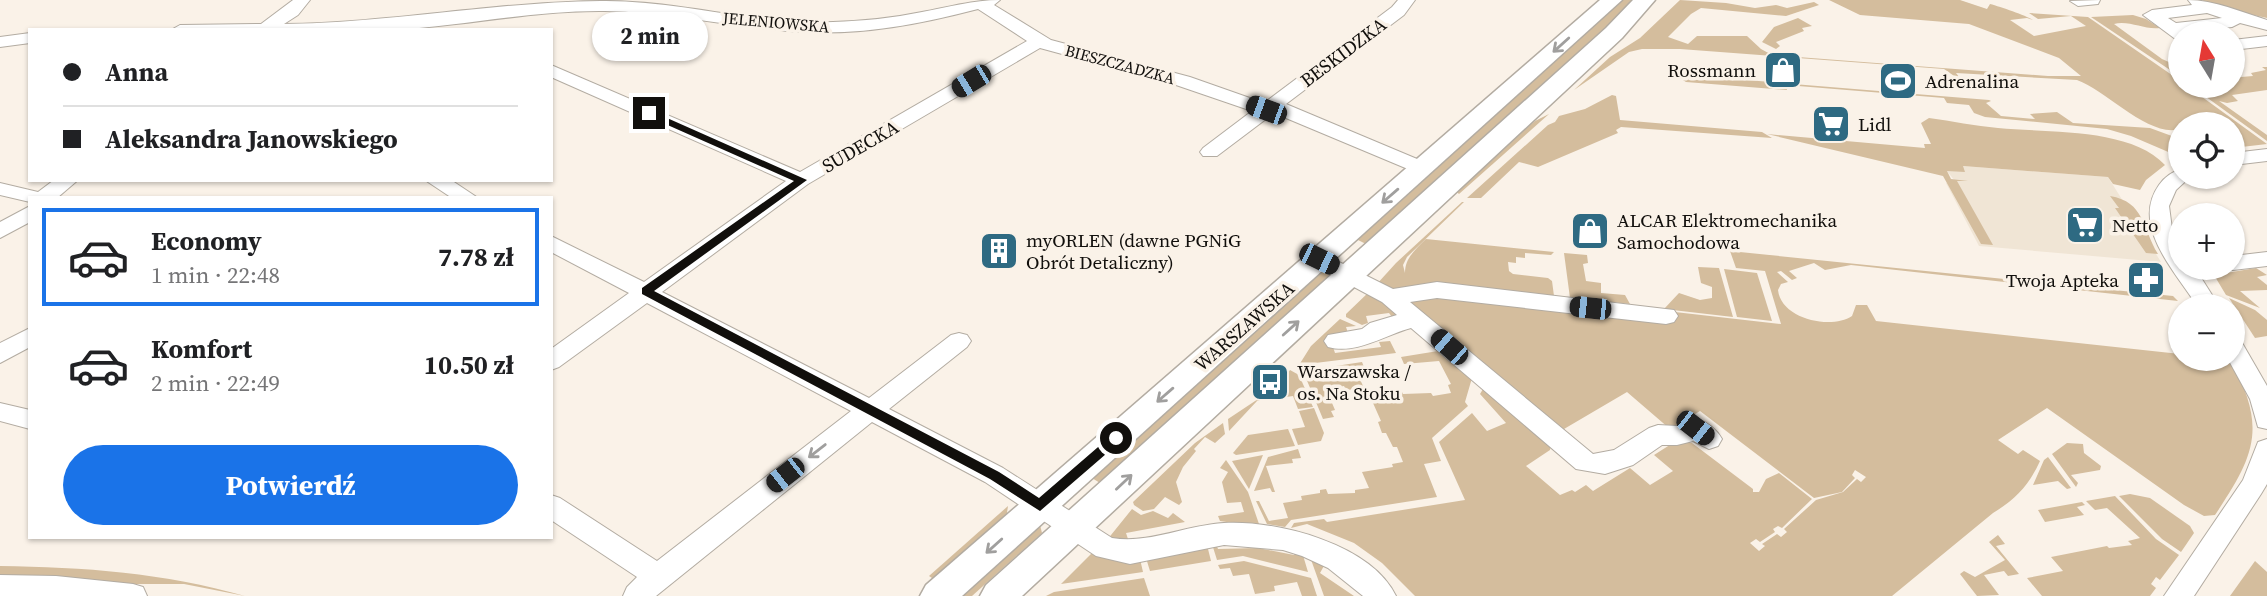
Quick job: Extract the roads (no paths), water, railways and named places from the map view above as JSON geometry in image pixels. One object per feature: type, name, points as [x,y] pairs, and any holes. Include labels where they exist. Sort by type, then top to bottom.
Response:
[{"type":"main road","name":"WARSZAWSKA","points":[[938,596],[1612,0]]},
{"type":"main road","name":"WARSZAWSKA","points":[[998,596],[1614,33],[1645,0]]},
{"type":"street","points":[[266,28],[292,11],[302,0]]},
{"type":"street","name":"BESKIDZKA","points":[[1210,152],[1398,11],[1407,0]]},
{"type":"street","name":"JELENIOWSKA","points":[[312,28],[359,27],[520,11],[623,7],[791,26],[833,28],[910,20],[987,2]]},
{"type":"street","name":"BIESZCZADZKA","points":[[987,2],[1039,41],[1269,108],[1422,168]]},
{"type":"street","points":[[2168,26],[2153,15],[2202,4],[2267,25]]},
{"type":"street","points":[[516,28],[520,11]]},
{"type":"street","points":[[2232,21],[2236,17]]},
{"type":"street","points":[[0,42],[28,38]]},
{"type":"street","name":"SUDECKA","points":[[553,360],[802,180],[1039,41]]},
{"type":"street","points":[[2245,44],[2267,41]]},
{"type":"street","points":[[553,70],[802,180]]},
{"type":"street","points":[[2245,158],[2267,155]]},
{"type":"street","points":[[44,196],[65,182]]},
{"type":"street","points":[[439,182],[464,196]]},
{"type":"street","points":[[2168,187],[2162,192],[2158,214],[2168,242]]},
{"type":"street","points":[[0,189],[32,196]]},
{"type":"street","points":[[0,231],[28,214]]},
{"type":"street","points":[[553,244],[994,475],[1098,545],[1124,553],[1215,534],[1255,535],[1291,540],[1338,560],[1364,578],[1382,596]]},
{"type":"street","points":[[1319,259],[1390,297],[1585,462],[1596,465],[1613,463],[1658,435],[1673,437],[1686,434],[1695,428],[1709,439]]},
{"type":"street","points":[[2245,262],[2267,259]]},
{"type":"street","points":[[1390,297],[1437,290],[1666,316]]},
{"type":"street","points":[[1336,341],[1368,336],[1378,329],[1416,318]]},
{"type":"street","points":[[0,354],[28,336]]},
{"type":"street","points":[[637,596],[658,576],[870,408],[959,341]]},
{"type":"street","points":[[2245,369],[2262,399],[2267,420]]},
{"type":"street","points":[[2,414],[28,420]]},
{"type":"street","points":[[2178,596],[2252,486],[2262,468],[2267,449]]},
{"type":"street","points":[[553,507],[658,576]]},
{"type":"street","points":[[0,587],[56,587],[133,596]]},
{"type":"place","name":"Rossmann","points":[[1783,70]]},
{"type":"place","name":"Adrenalina","points":[[1898,81]]},
{"type":"place","name":"Lidl","points":[[1831,124]]},
{"type":"place","name":"Netto","points":[[2085,225]]},
{"type":"place","name":"ALCAR Elektromechanika Samochodowa","points":[[1590,231]]},
{"type":"place","name":"myORLEN (dawne PGNiG Obrót Detaliczny)","points":[[999,251]]},
{"type":"place","name":"Twoja Apteka","points":[[2146,280]]},
{"type":"place","name":"Warszawska / os. Na Stoku","points":[[1270,382]]}]
